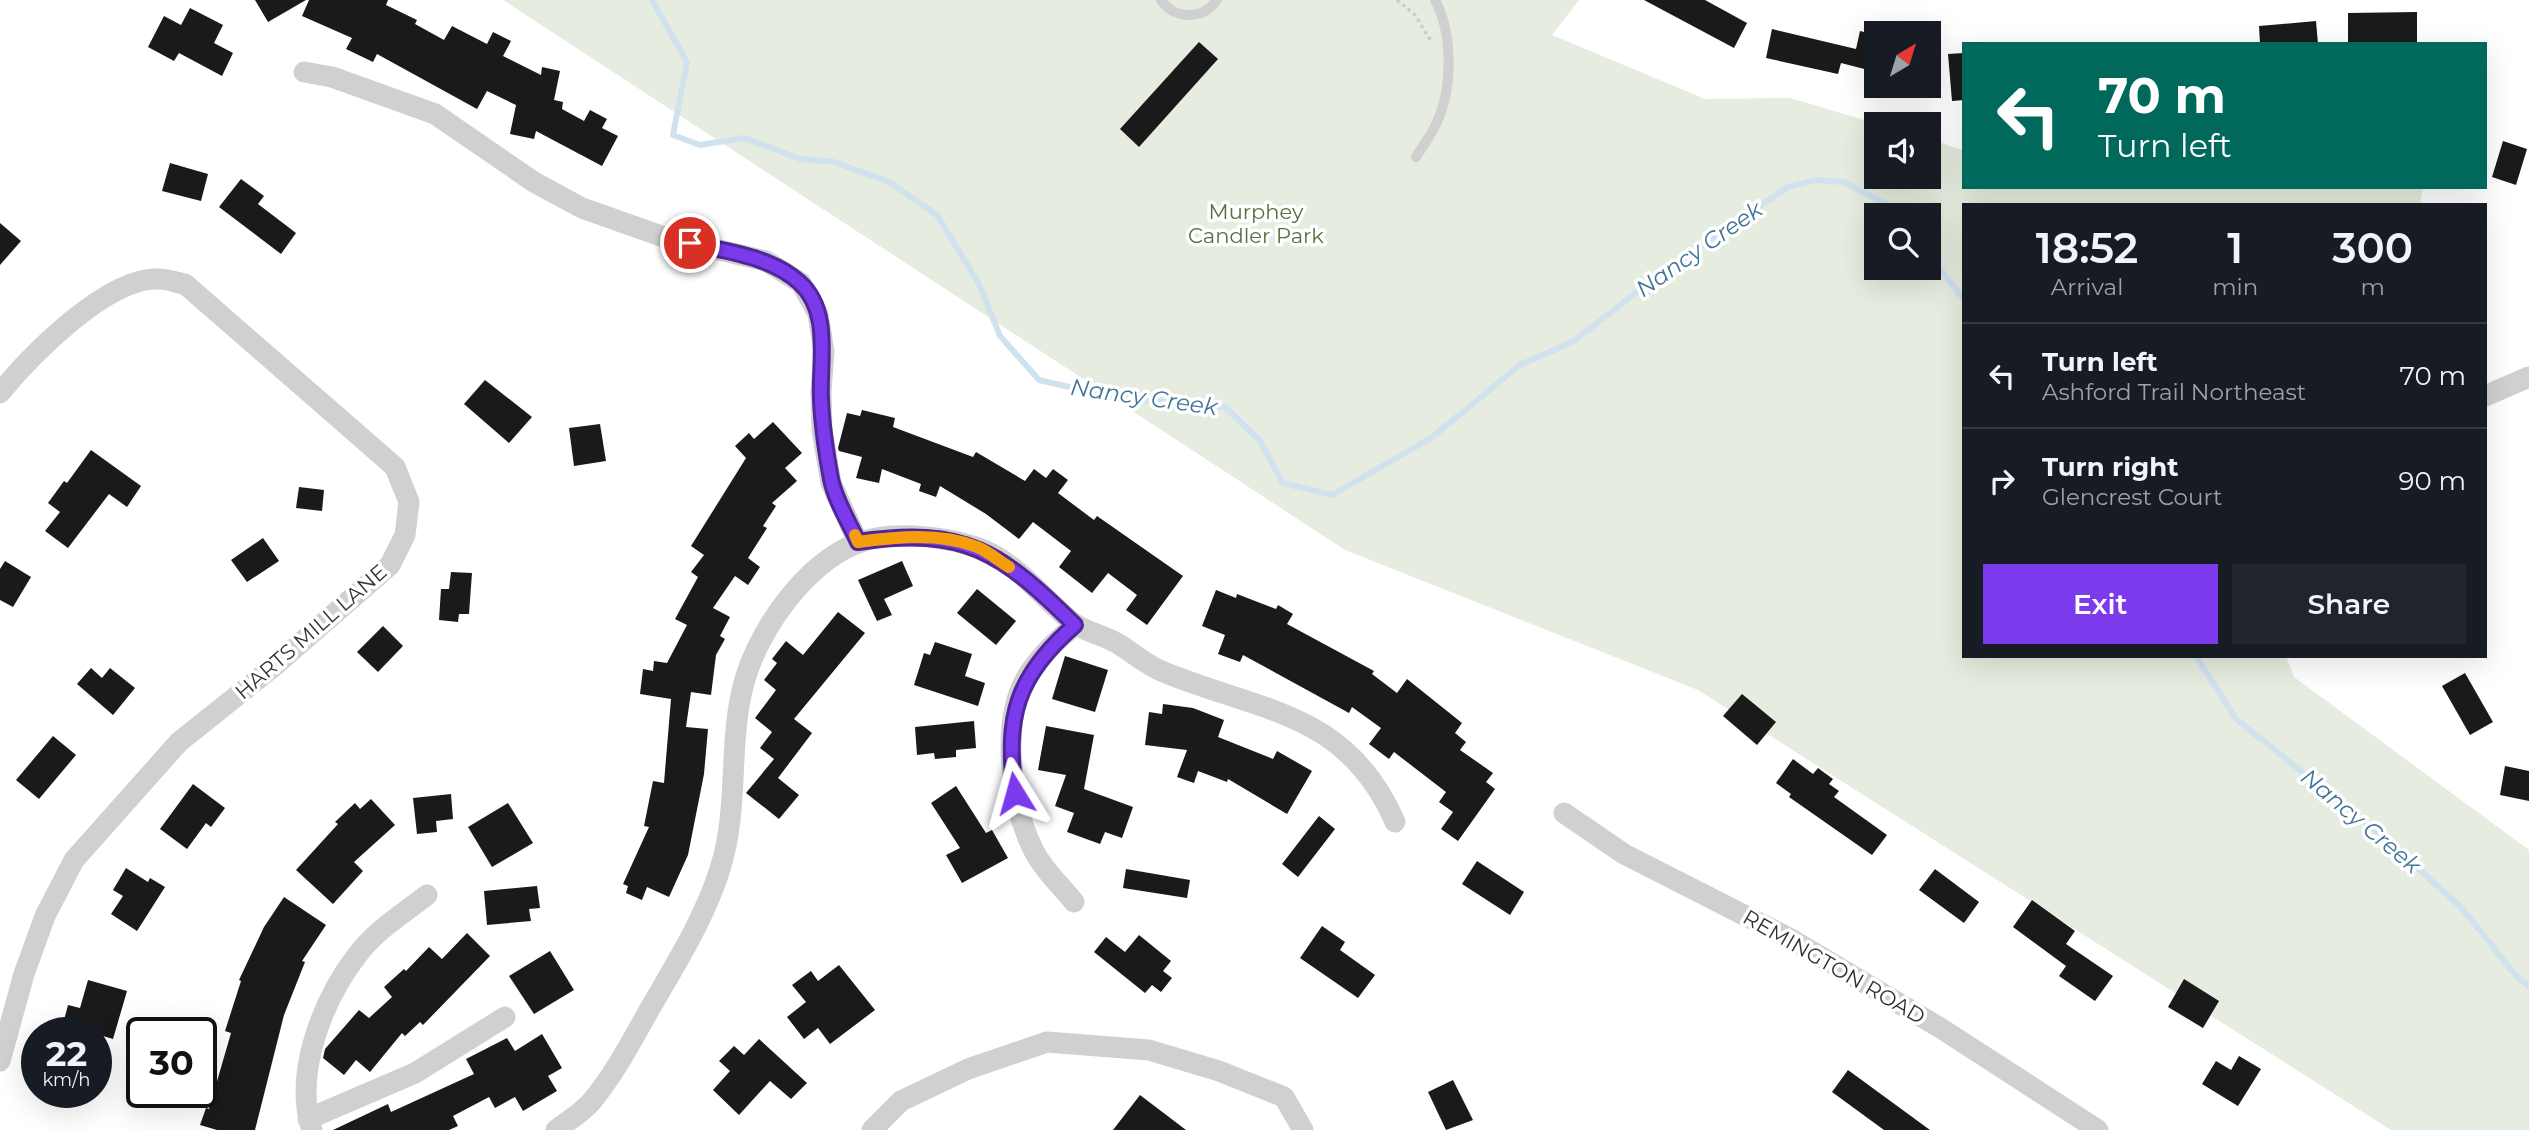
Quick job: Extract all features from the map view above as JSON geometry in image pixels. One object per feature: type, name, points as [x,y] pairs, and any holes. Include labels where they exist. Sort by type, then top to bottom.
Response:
[{"type":"street","points":[[304,72],[332,77],[435,114],[523,175],[582,208],[664,237],[766,261],[801,283],[818,314],[824,352],[822,430],[831,483],[858,542]]},
{"type":"street","name":"HARTS MILL LANE","points":[[0,393],[18,371],[88,307],[128,286],[157,278],[186,285],[395,467],[409,502],[405,535],[390,565],[273,667],[179,742],[74,860],[45,916],[28,962],[0,1061]]},
{"type":"street","points":[[2487,395],[2529,377]]},
{"type":"street","points":[[556,1130],[590,1104],[614,1071],[704,910],[720,870],[732,824],[739,711],[745,680],[757,650],[779,611],[816,570],[858,542],[896,537],[944,539],[977,547],[1029,580],[1075,625],[1115,641],[1157,669],[1271,707],[1340,744],[1369,777],[1395,822]]},
{"type":"street","points":[[1074,902],[1031,846],[1015,793],[1009,749],[1024,682],[1051,645],[1075,625]]},
{"type":"street","name":"REMINGTON ROAD","points":[[1564,813],[1624,854],[1826,959],[1942,1029],[2098,1130]]},
{"type":"street","points":[[427,895],[388,924],[358,953],[336,988],[317,1031],[306,1084],[310,1125],[415,1073],[505,1017]]},
{"type":"street","points":[[872,1130],[901,1101],[968,1069],[1047,1042],[1149,1050],[1219,1071],[1283,1097],[1303,1130]]},
{"type":"lane","points":[[1161,0],[1174,12],[1185,15],[1206,11],[1217,0]]},
{"type":"lane","points":[[1416,157],[1437,122],[1446,89],[1448,59],[1444,23],[1435,0]]},
{"type":"path","points":[[1397,0],[1415,15],[1433,44]]},
{"type":"green space","name":"Murphey Candler Park","points":[[503,0],[1579,0],[1552,35],[1705,99],[1790,98],[1864,120],[1864,189],[1941,189],[1941,143],[1962,150],[1962,189],[2423,189],[2420,203],[1962,203],[1962,658],[2287,658],[2294,677],[2529,850],[2529,1130],[2391,1130],[1698,690],[1345,550]]},
{"type":"building","points":[[255,0],[306,0],[268,22]]},
{"type":"building","points":[[309,0],[388,0],[386,5],[417,20],[415,24],[444,40],[452,26],[487,44],[493,32],[511,41],[503,56],[541,75],[542,67],[560,71],[554,100],[563,102],[562,109],[584,121],[590,110],[607,119],[602,128],[618,136],[602,166],[536,131],[534,139],[510,134],[516,105],[487,91],[477,109],[377,54],[373,62],[346,49],[352,38],[302,16]]},
{"type":"building","points":[[1644,0],[1705,0],[1747,23],[1734,48]]},
{"type":"building","points":[[190,8],[223,25],[214,43],[233,53],[222,76],[179,53],[174,61],[148,47],[164,16],[181,25]]},
{"type":"building","points":[[2417,12],[2417,42],[2348,42],[2348,13]]},
{"type":"building","points":[[2316,21],[2318,42],[2260,42],[2259,26]]},
{"type":"building","points":[[1772,29],[1856,49],[1860,31],[1864,32],[1864,69],[1841,63],[1838,74],[1766,58]]},
{"type":"building","points":[[1199,42],[1218,59],[1139,147],[1120,129]]},
{"type":"building","points":[[1962,53],[1962,100],[1952,101],[1948,54]]},
{"type":"building","points":[[2503,141],[2527,149],[2516,185],[2492,177]]},
{"type":"building","points":[[170,163],[208,174],[201,201],[162,191]]},
{"type":"building","points":[[241,179],[264,196],[258,204],[296,233],[281,254],[219,207]]},
{"type":"building","points":[[0,223],[21,241],[0,265]]},
{"type":"building","points":[[485,380],[532,417],[509,443],[464,404]]},
{"type":"building","points":[[862,410],[895,418],[893,427],[973,457],[976,452],[1025,481],[1034,469],[1046,478],[1053,469],[1068,480],[1058,493],[1094,520],[1097,516],[1183,576],[1147,625],[1126,610],[1137,595],[1108,573],[1092,593],[1059,567],[1071,551],[1033,522],[1019,539],[986,514],[940,486],[936,497],[919,491],[921,484],[882,469],[879,483],[856,478],[862,457],[839,451],[838,448],[847,413],[860,416]]},
{"type":"building","points":[[773,422],[802,453],[785,468],[797,481],[772,503],[776,506],[763,526],[767,528],[748,558],[760,567],[748,585],[735,576],[713,608],[730,617],[720,636],[725,639],[716,655],[711,695],[691,692],[686,727],[708,729],[704,774],[688,855],[669,897],[647,887],[642,900],[626,893],[628,886],[623,884],[649,827],[644,826],[653,781],[664,783],[671,699],[640,694],[643,669],[653,671],[654,661],[667,663],[687,625],[675,619],[698,577],[691,572],[704,555],[691,546],[746,458],[735,446],[749,433],[754,439]]},
{"type":"building","points":[[600,424],[606,461],[574,466],[569,428]]},
{"type":"building","points":[[91,450],[141,486],[127,507],[109,494],[68,548],[45,531],[60,512],[48,503],[64,481],[67,483]]},
{"type":"building","points":[[299,487],[324,490],[322,511],[296,508]]},
{"type":"building","points":[[263,538],[279,561],[247,582],[231,560]]},
{"type":"building","points":[[5,561],[31,577],[13,607],[0,600],[0,569]]},
{"type":"building","points":[[902,561],[913,586],[884,599],[892,615],[877,621],[858,580]]},
{"type":"building","points":[[451,572],[472,573],[469,614],[459,614],[458,622],[439,620],[441,589],[449,589]]},
{"type":"building","points":[[977,589],[1016,621],[996,645],[957,613]]},
{"type":"building","points":[[1216,590],[1236,598],[1237,594],[1276,609],[1278,605],[1293,614],[1287,624],[1374,671],[1372,674],[1397,693],[1407,679],[1462,723],[1455,733],[1466,742],[1460,750],[1493,773],[1486,782],[1495,789],[1458,841],[1441,829],[1453,812],[1439,802],[1446,792],[1394,752],[1389,759],[1369,744],[1381,728],[1352,707],[1349,713],[1243,655],[1240,662],[1218,654],[1225,635],[1202,626]]},
{"type":"building","points":[[838,612],[865,633],[794,719],[812,733],[778,778],[799,795],[779,819],[746,793],[774,759],[760,748],[772,732],[755,718],[776,690],[764,680],[777,663],[772,659],[786,641],[803,655]]},
{"type":"building","points":[[383,626],[403,646],[378,672],[357,652]]},
{"type":"building","points":[[935,642],[972,654],[965,676],[985,683],[978,706],[914,685],[924,653],[930,655]]},
{"type":"building","points":[[1065,656],[1108,670],[1095,712],[1052,699]]},
{"type":"building","points":[[91,668],[102,678],[110,668],[135,688],[113,715],[77,684]]},
{"type":"building","points":[[2465,673],[2493,722],[2470,735],[2442,686]]},
{"type":"building","points":[[1742,694],[1776,722],[1757,745],[1723,716]]},
{"type":"building","points":[[1163,704],[1193,708],[1224,720],[1218,737],[1273,759],[1277,751],[1312,771],[1287,814],[1228,779],[1227,782],[1198,771],[1194,783],[1177,777],[1187,750],[1145,745],[1149,712],[1162,714]]},
{"type":"building","points":[[974,721],[976,748],[956,750],[956,757],[935,759],[934,753],[917,755],[915,727]]},
{"type":"building","points":[[1046,726],[1094,735],[1084,789],[1133,807],[1122,838],[1105,832],[1100,844],[1067,832],[1074,813],[1055,806],[1066,775],[1038,770]]},
{"type":"building","points":[[53,736],[76,755],[39,799],[16,780]]},
{"type":"building","points":[[1793,759],[1813,774],[1818,768],[1833,779],[1829,784],[1839,791],[1834,797],[1887,835],[1872,855],[1789,797],[1791,794],[1776,783]]},
{"type":"building","points":[[2505,766],[2529,771],[2529,801],[2500,795]]},
{"type":"building","points":[[193,784],[225,808],[211,827],[206,823],[187,849],[160,829]]},
{"type":"building","points":[[956,786],[986,833],[992,830],[1008,858],[962,883],[946,855],[960,848],[931,803]]},
{"type":"building","points":[[451,794],[453,819],[436,821],[437,832],[417,834],[413,798]]},
{"type":"building","points":[[371,799],[395,825],[354,862],[363,871],[333,904],[296,870],[338,824],[335,822],[355,803],[360,809]]},
{"type":"building","points":[[508,803],[533,843],[492,867],[468,827]]},
{"type":"building","points":[[1319,816],[1335,829],[1298,877],[1282,864]]},
{"type":"building","points":[[1477,861],[1524,892],[1510,915],[1462,884]]},
{"type":"building","points":[[126,868],[148,882],[150,878],[165,887],[137,931],[111,914],[123,896],[113,890]]},
{"type":"building","points":[[1126,869],[1190,880],[1187,898],[1123,888]]},
{"type":"building","points":[[1935,869],[1979,902],[1964,923],[1919,890]]},
{"type":"building","points":[[537,886],[540,908],[529,909],[531,921],[487,925],[484,891]]},
{"type":"building","points":[[284,897],[326,925],[302,961],[305,962],[284,1015],[255,1130],[217,1130],[200,1125],[206,1108],[217,1108],[217,1081],[231,1033],[225,1031],[241,981],[239,980],[264,927]]},
{"type":"building","points":[[2032,900],[2075,931],[2066,944],[2113,976],[2095,1001],[2059,976],[2066,966],[2013,927]]},
{"type":"building","points":[[1322,926],[1345,942],[1340,950],[1375,975],[1358,998],[1300,958]]},
{"type":"building","points":[[467,933],[490,956],[423,1025],[420,1022],[405,1036],[402,1033],[370,1072],[356,1060],[344,1075],[323,1058],[325,1049],[359,1010],[369,1018],[392,997],[384,987],[404,969],[406,971],[429,947],[442,959]]},
{"type":"building","points":[[1139,935],[1171,961],[1163,971],[1172,978],[1161,992],[1152,985],[1145,993],[1094,952],[1106,937],[1125,952]]},
{"type":"building","points":[[550,951],[574,990],[534,1014],[509,976]]},
{"type":"building","points":[[839,965],[875,1010],[830,1044],[818,1028],[804,1039],[787,1017],[806,1002],[792,985],[811,971],[818,981]]},
{"type":"building","points":[[2184,979],[2219,1001],[2203,1028],[2168,1007]]},
{"type":"building","points":[[88,980],[127,991],[113,1039],[112,1017],[65,1017],[68,1005],[80,1008]]},
{"type":"building","points":[[542,1034],[562,1068],[548,1076],[557,1091],[523,1111],[515,1097],[495,1108],[489,1097],[453,1116],[458,1126],[449,1130],[333,1130],[388,1104],[391,1112],[474,1074],[466,1059],[507,1038],[515,1051]]},
{"type":"building","points":[[759,1039],[807,1083],[791,1099],[770,1081],[739,1115],[713,1090],[730,1071],[719,1061],[734,1046],[744,1055]]},
{"type":"building","points":[[2239,1056],[2261,1069],[2238,1106],[2202,1084],[2216,1061],[2231,1070]]},
{"type":"building","points":[[1848,1070],[1930,1130],[1884,1130],[1832,1092]]},
{"type":"building","points":[[1453,1080],[1473,1120],[1446,1130],[1428,1092]]},
{"type":"building","points":[[1140,1095],[1186,1130],[1113,1130]]},
{"type":"waterway","name":"Nancy Creek","points":[[652,0],[687,62],[673,135],[700,145],[744,138],[801,159],[834,162],[889,182],[937,215],[979,284],[1000,336],[1039,380],[1117,398],[1225,407],[1260,441],[1283,483],[1332,495],[1431,438],[1520,365],[1574,341],[1657,276],[1788,187],[1816,180],[1844,182],[1883,203]]},
{"type":"waterway","name":"Nancy Creek","points":[[1941,271],[1962,297]]},
{"type":"waterway","name":"Nancy Creek","points":[[2197,658],[2236,719],[2376,831],[2462,908],[2516,976],[2529,986]]},
{"type":"slow traffic","points":[[855,535],[858,542],[896,537],[944,539],[977,547],[1009,567]]},
{"type":"route","points":[[690,243],[766,261],[801,283],[818,314],[824,352],[822,430],[831,483],[858,542],[896,537],[944,539],[977,547],[1029,580],[1075,625],[1051,645],[1024,682],[1009,749],[1015,793]]}]
